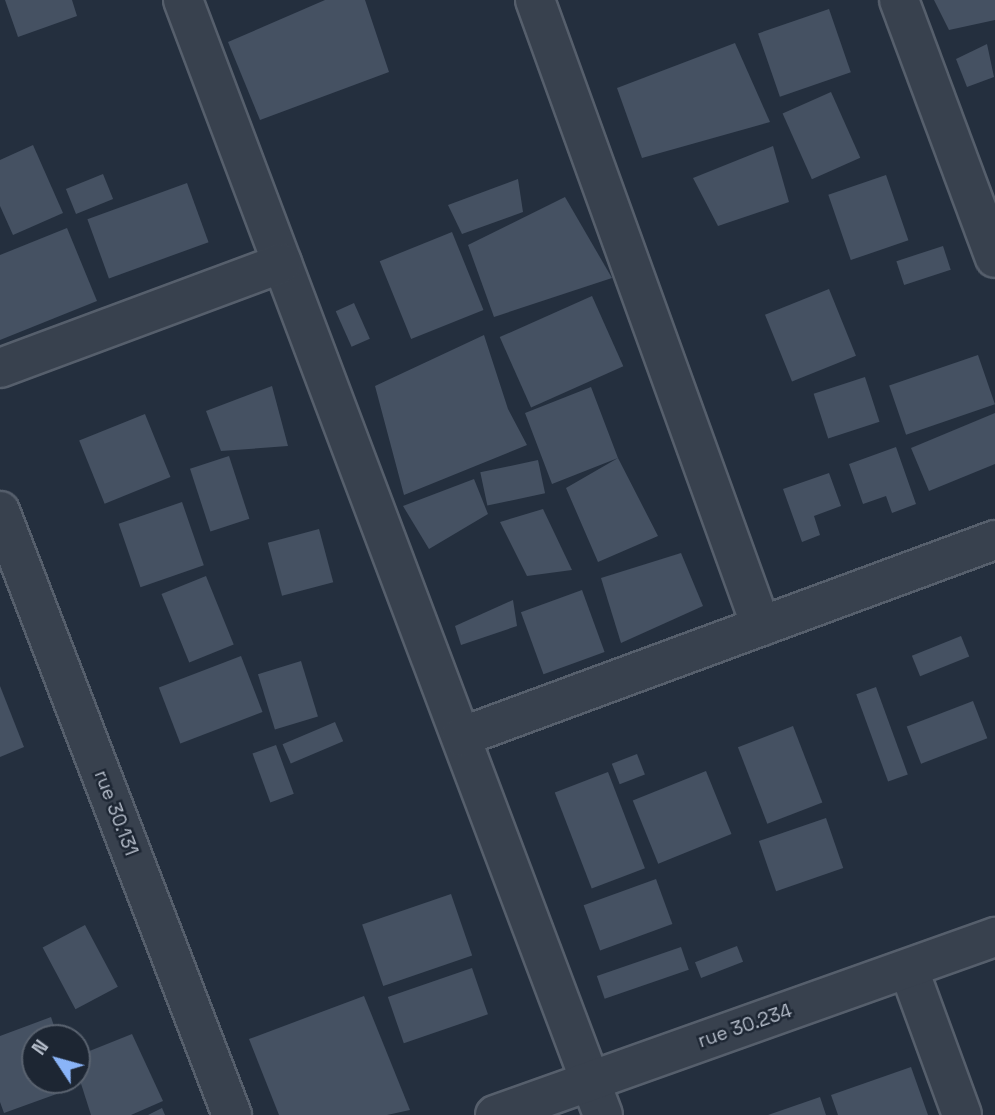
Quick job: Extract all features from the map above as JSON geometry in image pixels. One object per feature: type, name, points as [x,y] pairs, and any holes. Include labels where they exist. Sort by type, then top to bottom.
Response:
[{"type":"street","points":[[183,0],[603,1115]]},
{"type":"street","points":[[535,0],[761,626]]},
{"type":"street","points":[[899,0],[995,258]]},
{"type":"street","points":[[0,368],[282,263]]},
{"type":"street","name":"rue 30.131","points":[[0,511],[232,1115]]},
{"type":"street","points":[[461,737],[995,540]]},
{"type":"street","name":"rue 30.234","points":[[495,1115],[589,1079],[909,970],[995,937]]},
{"type":"street","points":[[909,970],[962,1115]]},
{"type":"building","points":[[5,0],[72,0],[77,16],[18,37]]},
{"type":"building","points":[[325,0],[365,0],[389,72],[260,120],[228,42]]},
{"type":"building","points":[[934,0],[995,0],[995,20],[949,30]]},
{"type":"building","points":[[829,9],[851,72],[780,97],[758,33]]},
{"type":"building","points":[[735,43],[770,122],[642,158],[617,88]]},
{"type":"building","points":[[987,44],[994,77],[967,87],[956,59]]},
{"type":"building","points":[[831,92],[860,158],[812,179],[783,114]]},
{"type":"building","points":[[33,145],[63,213],[13,235],[0,206],[0,160]]},
{"type":"building","points":[[773,146],[789,202],[718,226],[693,178]]},
{"type":"building","points":[[103,174],[113,199],[76,214],[66,189]]},
{"type":"building","points":[[886,175],[908,240],[851,260],[828,195]]},
{"type":"building","points":[[518,179],[523,212],[462,234],[448,205]]},
{"type":"building","points":[[187,183],[209,242],[109,278],[87,219]]},
{"type":"building","points":[[565,197],[612,278],[494,317],[468,245]]},
{"type":"building","points":[[67,228],[97,301],[0,340],[0,255]]},
{"type":"building","points":[[452,232],[483,310],[411,339],[380,261]]},
{"type":"building","points":[[943,246],[951,270],[904,285],[896,261]]},
{"type":"building","points":[[829,289],[856,356],[792,382],[765,315]]},
{"type":"building","points":[[592,296],[623,366],[531,407],[500,337]]},
{"type":"building","points":[[354,303],[370,339],[352,347],[336,311]]},
{"type":"building","points":[[484,335],[508,409],[527,445],[404,495],[375,386]]},
{"type":"building","points":[[978,355],[995,404],[906,435],[889,386]]},
{"type":"building","points":[[865,377],[880,422],[828,438],[814,394]]},
{"type":"building","points":[[272,386],[288,446],[221,451],[206,411]]},
{"type":"building","points":[[591,387],[618,458],[552,484],[525,413]]},
{"type":"building","points":[[995,413],[995,464],[929,491],[911,448]]},
{"type":"building","points":[[145,414],[170,477],[105,504],[79,441]]},
{"type":"building","points":[[896,447],[916,504],[892,513],[886,496],[863,504],[849,464]]},
{"type":"building","points":[[229,456],[249,519],[210,531],[190,469]]},
{"type":"building","points":[[618,458],[658,536],[598,562],[566,488]]},
{"type":"building","points":[[538,460],[545,493],[487,506],[480,472]]},
{"type":"building","points":[[829,473],[841,506],[814,516],[820,535],[802,542],[783,489]]},
{"type":"building","points":[[474,479],[488,514],[429,549],[403,506]]},
{"type":"building","points":[[182,502],[204,565],[140,587],[119,524]]},
{"type":"building","points":[[543,509],[572,570],[527,576],[500,522]]},
{"type":"building","points":[[319,529],[333,582],[282,596],[268,543]]},
{"type":"building","points":[[681,553],[703,606],[621,643],[601,578]]},
{"type":"building","points":[[206,576],[234,645],[189,663],[161,594]]},
{"type":"building","points":[[582,590],[605,652],[543,674],[521,612]]},
{"type":"building","points":[[513,600],[517,626],[461,645],[455,626]]},
{"type":"building","points":[[961,636],[969,656],[920,676],[912,656]]},
{"type":"building","points":[[241,656],[263,712],[180,744],[159,688]]},
{"type":"building","points":[[301,661],[318,716],[275,730],[258,674]]},
{"type":"building","points":[[0,686],[24,747],[0,757]]},
{"type":"building","points":[[876,687],[908,774],[888,782],[856,694]]},
{"type":"building","points":[[973,701],[987,738],[921,764],[907,726]]},
{"type":"building","points":[[335,722],[343,741],[291,764],[283,744]]},
{"type":"building","points":[[793,726],[822,803],[767,824],[738,747]]},
{"type":"building","points":[[276,745],[294,794],[270,802],[253,754]]},
{"type":"building","points":[[637,754],[645,775],[620,784],[612,764]]},
{"type":"building","points":[[706,771],[731,834],[658,864],[633,801]]},
{"type":"building","points":[[608,772],[645,868],[592,889],[555,792]]},
{"type":"building","points":[[826,818],[843,868],[776,891],[759,841]]},
{"type":"building","points":[[656,879],[672,924],[600,950],[584,905]]},
{"type":"building","points":[[451,894],[472,955],[383,986],[362,925]]},
{"type":"building","points":[[85,925],[118,987],[75,1009],[43,948]]},
{"type":"building","points":[[737,946],[743,962],[701,978],[695,962]]},
{"type":"building","points":[[681,947],[689,970],[605,999],[597,976]]},
{"type":"building","points":[[472,968],[488,1014],[404,1043],[388,997]]},
{"type":"building","points":[[364,996],[410,1110],[387,1115],[279,1115],[249,1039]]},
{"type":"building","points":[[51,1017],[53,1024],[32,1024]]},
{"type":"building","points":[[21,1028],[21,1094],[57,1094],[4,1113],[0,1102],[0,1036]]},
{"type":"building","points":[[132,1034],[163,1101],[131,1115],[91,1115],[84,1094],[91,1094],[91,1050]]},
{"type":"building","points":[[911,1067],[928,1115],[838,1115],[831,1095]]},
{"type":"building","points":[[820,1097],[826,1115],[768,1115]]},
{"type":"building","points":[[162,1108],[165,1115],[148,1115]]}]
